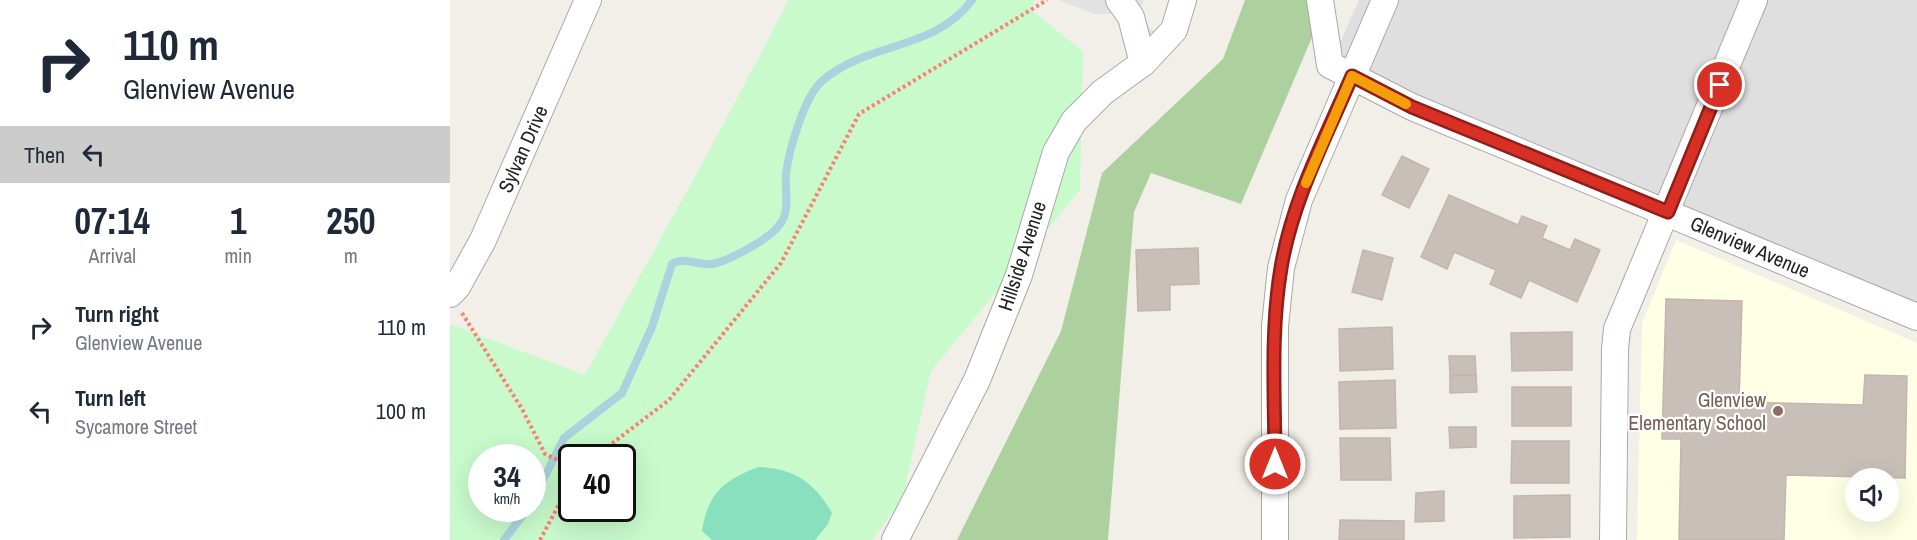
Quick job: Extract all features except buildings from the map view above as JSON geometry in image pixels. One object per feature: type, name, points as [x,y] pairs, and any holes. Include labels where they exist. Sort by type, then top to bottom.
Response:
[{"type":"street","name":"Sylvan Drive","points":[[453,300],[457,287],[483,240],[588,0]]},
{"type":"street","points":[[1119,0],[1131,16],[1143,63]]},
{"type":"street","name":"Hillside Avenue","points":[[895,540],[977,380],[1019,275],[1056,152],[1074,121],[1103,92],[1143,63],[1174,30],[1183,0]]},
{"type":"street","name":"Glenview Avenue","points":[[1320,0],[1330,65],[1412,107],[1917,316]]},
{"type":"street","points":[[1275,540],[1275,326],[1281,268],[1299,200],[1385,0]]},
{"type":"street","points":[[1613,540],[1617,329],[1668,212],[1754,0]]},
{"type":"path","points":[[611,444],[669,400],[781,263],[859,114],[1047,0]]},
{"type":"path","points":[[453,300],[522,409],[545,454],[558,460]]},
{"type":"path","points":[[540,540],[558,506]]},
{"type":"shaded area","points":[[1059,0],[1144,0],[1137,15],[1146,27],[1157,32],[1131,53],[1115,14],[1095,14]]},
{"type":"shaded area","points":[[1359,0],[1917,0],[1917,327],[1330,65]]},
{"type":"shaded area","name":"Glenview Elementary School","points":[[1676,240],[1917,343],[1917,540],[1637,540],[1642,323]]},
{"type":"green space","points":[[789,0],[1035,0],[1032,11],[1083,51],[1080,190],[931,371],[902,500],[872,540],[450,540],[450,324],[585,375],[708,153]]},
{"type":"green space","points":[[1245,0],[1328,0],[1241,204],[1151,173],[1134,212],[1108,540],[957,540],[1061,331],[1102,173],[1223,59]]},
{"type":"green space","points":[[758,467],[782,470],[792,474],[802,479],[818,493],[832,513],[828,524],[815,540],[712,540],[702,531],[708,507],[719,490],[726,483]]},
{"type":"waterway","points":[[546,474],[564,438],[622,393],[652,327],[672,264],[682,261],[707,264],[719,262],[754,245],[770,235],[781,224],[786,210],[786,174],[794,138],[803,111],[822,81],[840,68],[860,59],[939,29],[957,16],[972,0]]},
{"type":"waterway","points":[[504,540],[518,522]]},
{"type":"slow traffic","points":[[1306,183],[1352,76],[1406,104]]},
{"type":"place","name":"Glenview Elementary School","points":[[1778,411]]},
{"type":"route","points":[[1275,464],[1275,326],[1281,268],[1299,200],[1352,76],[1412,107],[1668,212],[1720,85]]}]
